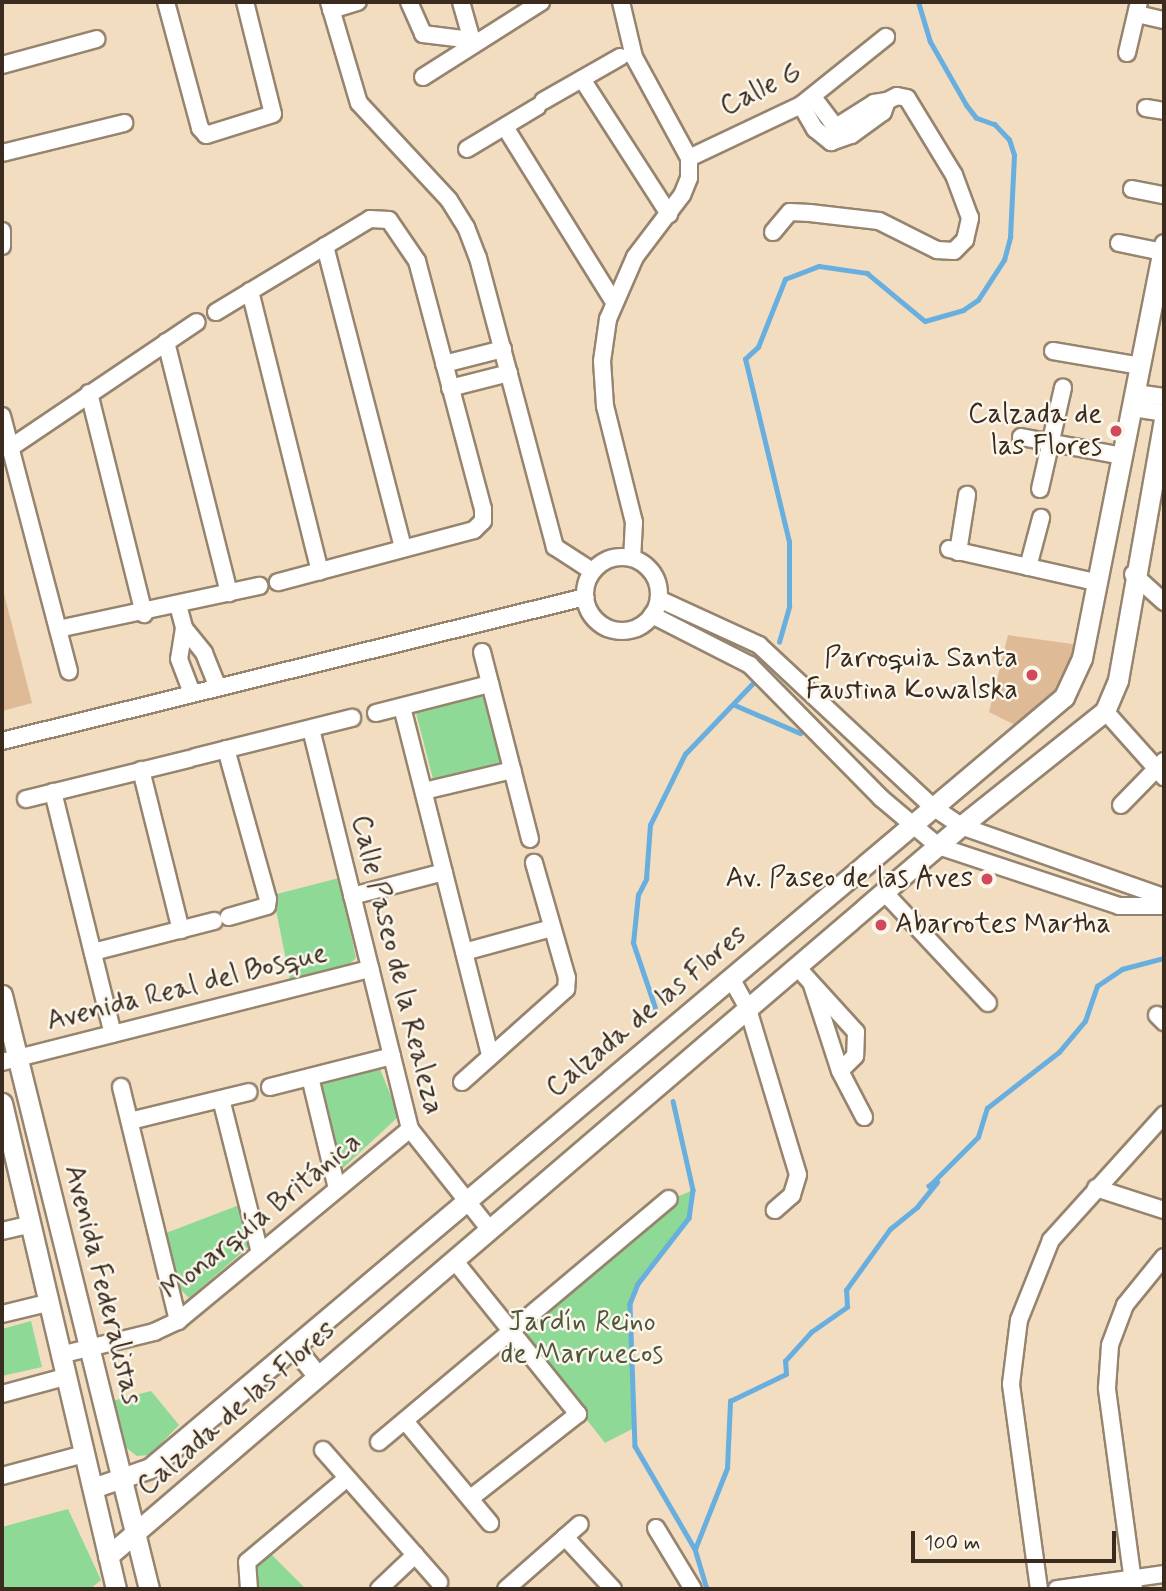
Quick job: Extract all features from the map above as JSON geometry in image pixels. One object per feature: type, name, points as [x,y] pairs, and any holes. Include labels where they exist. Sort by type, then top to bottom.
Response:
[{"type":"street","points":[[166,2],[200,128],[206,135],[273,114],[245,2]]},
{"type":"street","points":[[358,2],[330,6],[359,103],[386,135],[429,176],[466,227],[503,349],[555,547],[592,572]]},
{"type":"street","points":[[409,2],[418,29],[430,35],[472,42]]},
{"type":"street","points":[[421,2],[430,35]]},
{"type":"street","points":[[461,2],[472,42]]},
{"type":"street","points":[[423,77],[472,42],[541,2]]},
{"type":"street","points":[[621,2],[634,57],[688,158],[689,178],[669,214],[635,257],[614,302],[602,361],[605,406],[634,522],[632,557]]},
{"type":"street","points":[[1127,53],[1138,8],[1164,20]]},
{"type":"street","name":"Calle G","points":[[688,158],[807,101],[886,37]]},
{"type":"street","points":[[2,65],[97,39]]},
{"type":"street","points":[[467,149],[620,57]]},
{"type":"street","points":[[582,79],[669,214]]},
{"type":"street","points":[[773,232],[790,212],[879,221],[937,250],[954,251],[965,240],[970,218],[954,176],[907,98],[897,96],[887,101],[883,112],[851,135],[834,135],[815,129],[807,101]]},
{"type":"street","points":[[1146,108],[1164,111]]},
{"type":"street","points":[[2,153],[124,123]]},
{"type":"street","points":[[505,127],[614,302]]},
{"type":"street","points":[[1132,189],[1164,195]]},
{"type":"street","points":[[216,312],[370,219],[389,219],[417,261],[483,521],[474,530],[278,582]]},
{"type":"street","points":[[2,232],[2,246]]},
{"type":"street","points":[[1119,243],[1163,248]]},
{"type":"street","points":[[325,246],[403,548]]},
{"type":"street","name":"Calzada de las Flores","points":[[93,1488],[150,1468],[1064,697],[1082,658],[1163,248]]},
{"type":"street","points":[[250,291],[320,570]]},
{"type":"street","points":[[10,448],[197,322]]},
{"type":"street","points":[[166,342],[229,593]]},
{"type":"street","points":[[444,364],[503,349]]},
{"type":"street","points":[[1053,351],[1141,366]]},
{"type":"street","points":[[450,388],[509,373]]},
{"type":"street","points":[[1040,489],[1063,388]]},
{"type":"street","points":[[89,393],[144,614]]},
{"type":"street","points":[[1134,401],[1164,397]]},
{"type":"street","points":[[1134,401],[1164,415]]},
{"type":"street","name":"Calzada de las Flores","points":[[108,1556],[961,826],[1105,711],[1118,680],[1133,574],[1159,479],[1164,415]]},
{"type":"street","points":[[2,416],[69,671]]},
{"type":"street","points":[[1021,437],[1123,456]]},
{"type":"street","points":[[967,495],[954,551],[1096,582]]},
{"type":"street","points":[[1028,567],[1041,518]]},
{"type":"street","points":[[632,557],[653,573],[659,599],[652,615],[639,627],[612,630],[591,614],[585,597],[592,572],[605,560],[632,557]]},
{"type":"street","points":[[1133,574],[1164,602]]},
{"type":"street","points":[[58,629],[144,614],[259,586]]},
{"type":"street","points":[[2,741],[585,597]]},
{"type":"street","points":[[659,599],[759,645],[933,807],[961,826],[1164,897]]},
{"type":"street","points":[[178,605],[184,628],[180,659],[192,693]]},
{"type":"street","points":[[652,615],[732,654],[783,696],[911,825],[938,846],[1119,906],[1164,906]]},
{"type":"street","points":[[184,628],[204,653],[217,686]]},
{"type":"street","points":[[482,652],[530,839]]},
{"type":"street","points":[[783,696],[799,682]]},
{"type":"street","points":[[376,713],[490,684]]},
{"type":"street","points":[[402,707],[490,1054]]},
{"type":"street","points":[[1105,711],[1162,769],[1121,805]]},
{"type":"street","points":[[26,799],[352,718]]},
{"type":"street","name":"Calle Paseo de la Realeza","points":[[311,729],[410,1129],[490,1230]]},
{"type":"street","points":[[93,952],[260,909],[268,900],[226,749]]},
{"type":"street","points":[[141,770],[181,930]]},
{"type":"street","points":[[424,792],[513,770]]},
{"type":"street","points":[[53,792],[113,1034]]},
{"type":"street","points":[[462,1082],[490,1054],[566,989],[534,863]]},
{"type":"street","points":[[352,896],[444,872]]},
{"type":"street","points":[[884,892],[988,1003]]},
{"type":"street","points":[[464,952],[552,928]]},
{"type":"street","points":[[797,967],[856,1032],[855,1056],[841,1070]]},
{"type":"street","name":"Avenida Real del Bosque","points":[[9,1060],[370,969]]},
{"type":"street","points":[[731,978],[748,1009],[798,1175],[792,1195],[775,1210]]},
{"type":"street","points":[[812,985],[841,1070],[864,1117]]},
{"type":"street","name":"Avenida Federalistas","points":[[2,995],[9,1060],[89,1348],[149,1589]]},
{"type":"street","points":[[270,1087],[392,1056]]},
{"type":"street","points":[[310,1077],[337,1189]]},
{"type":"street","points":[[121,1087],[178,1321]]},
{"type":"street","points":[[130,1121],[249,1093]]},
{"type":"street","points":[[221,1099],[260,1253]]},
{"type":"street","name":"Avenida Federalistas","points":[[2,1103],[6,1147],[60,1355],[116,1589]]},
{"type":"street","points":[[1039,1589],[1014,1415],[1012,1350],[1035,1270],[1066,1219],[1164,1115]]},
{"type":"street","name":"Monarquía Británica","points":[[60,1355],[154,1332],[178,1321],[410,1129]]},
{"type":"street","points":[[1096,1188],[1164,1210]]},
{"type":"street","points":[[379,1442],[669,1199]]},
{"type":"street","points":[[2,1231],[27,1225]]},
{"type":"street","points":[[1133,1584],[1107,1388],[1108,1366],[1111,1345],[1125,1305],[1164,1257]]},
{"type":"street","points":[[454,1260],[578,1413],[471,1498]]},
{"type":"street","points":[[2,1314],[47,1303]]},
{"type":"street","points":[[295,1348],[317,1375]]},
{"type":"street","points":[[2,1394],[65,1377]]},
{"type":"street","points":[[405,1421],[490,1523]]},
{"type":"street","points":[[323,1451],[439,1582]]},
{"type":"street","points":[[2,1476],[84,1454]]},
{"type":"street","points":[[249,1589],[247,1562],[346,1479]]},
{"type":"street","points":[[506,1589],[580,1524]]},
{"type":"street","points":[[656,1528],[693,1589]]},
{"type":"street","points":[[565,1537],[613,1589]]},
{"type":"street","points":[[379,1589],[415,1555]]},
{"type":"street","points":[[1057,1589],[1133,1584],[1164,1574]]},
{"type":"green space","points":[[487,692],[505,761],[433,779],[415,709]]},
{"type":"green space","points":[[339,878],[356,958],[345,968],[291,985],[273,895]]},
{"type":"green space","points":[[378,1064],[399,1116],[343,1168],[317,1082]]},
{"type":"green space","name":"Jardín Reino de Marruecos","points":[[693,1190],[689,1218],[638,1284],[630,1304],[634,1428],[605,1443],[517,1331],[670,1200]]},
{"type":"green space","points":[[242,1204],[252,1244],[189,1298],[177,1286],[166,1233]]},
{"type":"green space","points":[[31,1321],[42,1367],[2,1376],[2,1329]]},
{"type":"green space","points":[[151,1391],[179,1425],[150,1455],[137,1456],[124,1446],[112,1401]]},
{"type":"green space","points":[[68,1509],[101,1580],[90,1589],[2,1589],[2,1527]]},
{"type":"green space","points":[[271,1554],[306,1589],[254,1589],[250,1571]]},
{"type":"building","points":[[2,586],[32,703],[2,711]]},
{"type":"building","name":"Parroquia Santa Faustina Kowalska","points":[[1008,635],[1079,645],[1055,691],[1015,725],[989,712]]},
{"type":"waterway","points":[[779,642],[789,606],[789,542],[745,359],[758,347],[785,279],[819,266],[867,273],[925,321],[963,310],[978,300],[1004,260],[1010,237],[1014,155],[1009,140],[995,125],[976,118],[966,105],[930,42],[918,2]]},
{"type":"waterway","points":[[655,1008],[633,943],[638,895],[646,879],[650,825],[685,754],[758,678]]},
{"type":"waterway","points":[[735,705],[800,733]]},
{"type":"waterway","points":[[695,1549],[727,1468],[730,1401],[786,1374],[785,1361],[811,1332],[847,1307],[846,1290],[890,1229],[917,1207],[937,1182],[929,1186],[978,1137],[987,1108],[1059,1052],[1085,1021],[1097,986],[1122,969],[1164,958]]},
{"type":"waterway","points":[[673,1101],[693,1190],[689,1218],[638,1284],[630,1304],[635,1446],[695,1549],[707,1589]]},
{"type":"place","name":"Calzada de las Flores","points":[[1116,431]]},
{"type":"place","name":"Parroquia Santa Faustina Kowalska","points":[[1032,675]]},
{"type":"place","name":"Av. Paseo de las Aves","points":[[987,879]]},
{"type":"place","name":"Abarrotes Martha","points":[[881,925]]}]
